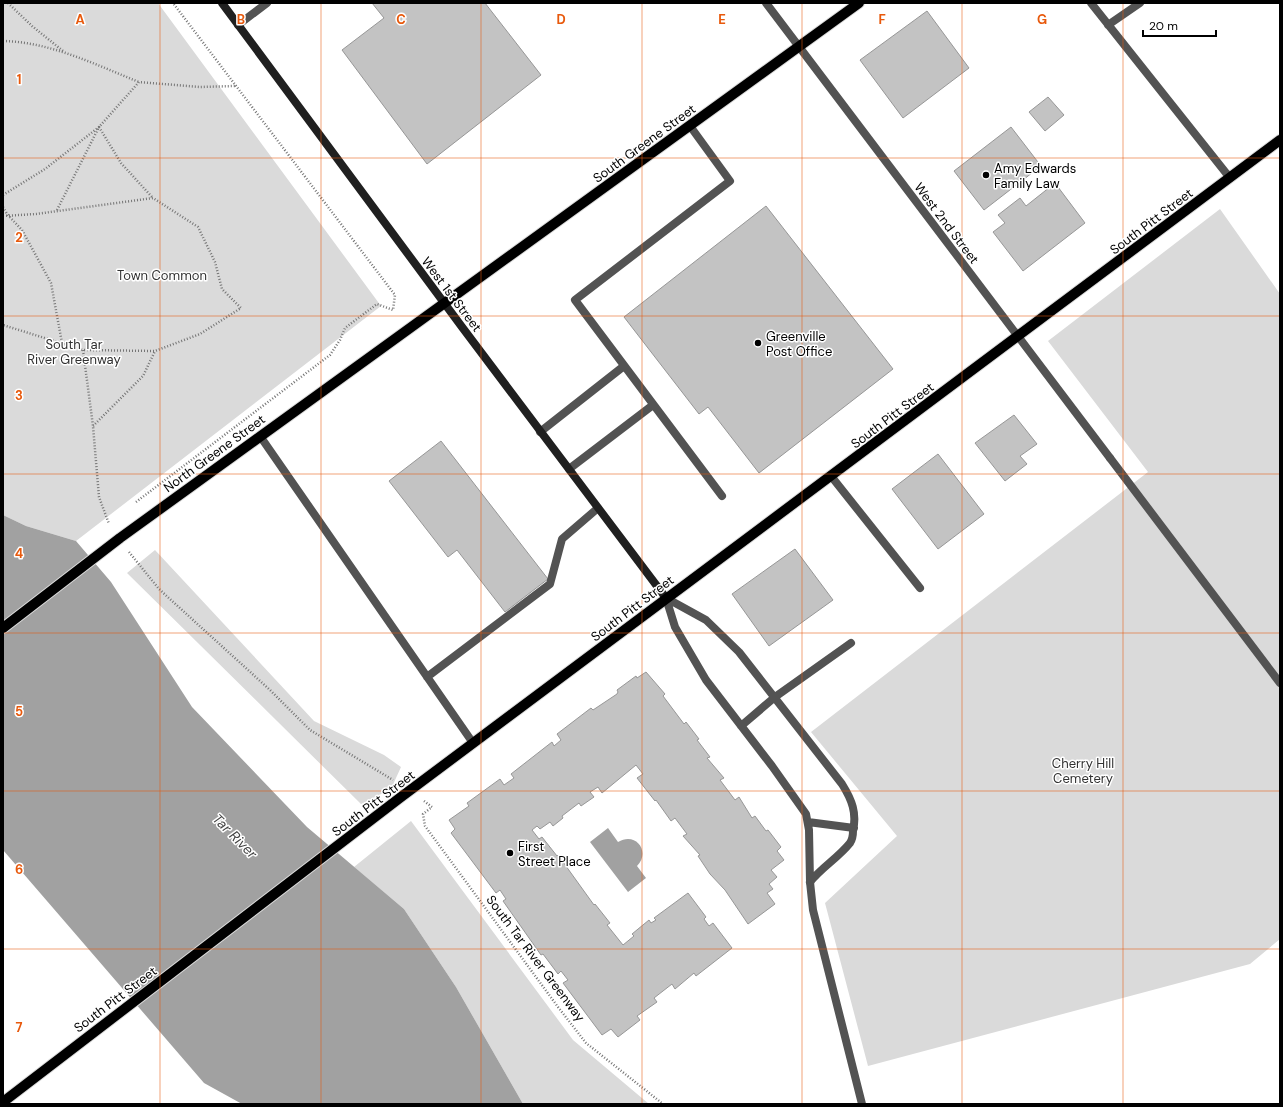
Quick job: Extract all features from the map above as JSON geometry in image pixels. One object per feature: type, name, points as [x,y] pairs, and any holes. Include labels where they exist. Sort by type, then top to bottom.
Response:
[{"type":"main road","name":"South Greene Street","points":[[444,304],[860,3]]},
{"type":"main road","name":"South Pitt Street","points":[[3,1102],[390,805],[1230,178],[1278,145]]},
{"type":"main road","name":"North Greene Street","points":[[3,628],[120,538],[444,304]]},
{"type":"street","name":"West 1st Street","points":[[222,3],[444,304],[666,598]]},
{"type":"street","points":[[238,25],[267,3]]},
{"type":"street","name":"West 2nd Street","points":[[766,3],[1280,683]]},
{"type":"street","points":[[1091,3],[1230,178]]},
{"type":"street","points":[[1108,25],[1140,3]]},
{"type":"street","points":[[690,126],[730,181],[575,300],[722,496]]},
{"type":"street","points":[[540,432],[624,366]]},
{"type":"street","points":[[569,469],[653,404]]},
{"type":"street","points":[[260,436],[473,743]]},
{"type":"street","points":[[831,476],[920,588]]},
{"type":"street","points":[[427,677],[550,584],[562,539],[598,508]]},
{"type":"street","points":[[666,598],[706,620],[739,652],[842,784],[852,800],[856,820],[851,842],[834,859],[820,869],[810,882]]},
{"type":"street","points":[[666,598],[675,627],[706,680],[742,726],[806,814],[808,822],[810,882],[813,910],[862,1104]]},
{"type":"street","points":[[742,726],[775,697],[851,643]]},
{"type":"street","points":[[808,822],[854,828]]},
{"type":"path","points":[[8,3],[32,26],[65,53]]},
{"type":"path","points":[[134,504],[330,355],[340,340],[345,328],[362,315],[377,304],[393,310],[395,295],[173,3]]},
{"type":"path","points":[[3,41],[14,41],[65,53],[139,82],[200,87],[235,86]]},
{"type":"path","points":[[3,195],[45,169],[99,127],[139,82]]},
{"type":"path","points":[[3,325],[62,342],[83,350],[155,351],[200,334],[241,308],[222,289],[215,262],[198,227],[153,198],[121,163],[99,127]]},
{"type":"path","points":[[57,210],[99,127]]},
{"type":"path","points":[[3,216],[7,214],[36,214],[153,198]]},
{"type":"path","points":[[3,207],[7,214],[22,230],[51,283],[62,342]]},
{"type":"path","points":[[83,350],[93,426],[99,497],[108,523],[115,518]]},
{"type":"path","points":[[93,426],[143,376],[155,351]]},
{"type":"path","points":[[135,560],[159,589],[270,690],[310,730],[394,781]]},
{"type":"path","name":"South Tar River Greenway","points":[[432,807],[423,814],[425,826],[586,1043],[663,1104]]},
{"type":"green space","name":"Town Common","points":[[3,3],[158,3],[381,306],[76,541],[26,526],[3,515]]},
{"type":"green space","name":"Cherry Hill Cemetery","points":[[1220,209],[1280,294],[1280,939],[1250,964],[868,1066],[825,903],[897,836],[811,732],[1148,472],[1048,341]]},
{"type":"green space","points":[[155,550],[314,721],[384,755],[401,767],[391,789],[361,804],[127,573]]},
{"type":"green space","points":[[411,821],[573,1040],[649,1104],[523,1104],[456,987],[404,909],[354,867]]},
{"type":"water","name":"Tar River","points":[[3,515],[26,526],[76,541],[111,582],[192,707],[307,827],[404,909],[456,987],[523,1104],[242,1104],[204,1083],[3,850]]},
{"type":"water","points":[[608,828],[618,842],[625,839],[631,839],[636,841],[642,849],[641,860],[637,866],[646,878],[628,892],[590,842]]},
{"type":"building","points":[[372,3],[485,3],[541,75],[427,164],[342,50],[384,18]]},
{"type":"building","points":[[927,11],[969,68],[903,118],[860,60]]},
{"type":"building","points":[[1048,97],[1064,115],[1045,131],[1029,112]]},
{"type":"building","points":[[1011,127],[1041,166],[984,210],[954,171]]},
{"type":"building","points":[[1055,183],[1085,223],[1023,271],[993,232],[1005,223],[998,215],[1020,198],[1026,206]]},
{"type":"building","name":"Greenville Post Office","points":[[766,206],[893,369],[759,473],[708,407],[699,414],[624,317]]},
{"type":"building","points":[[1014,415],[1037,444],[1020,456],[1027,464],[1005,481],[975,443]]},
{"type":"building","points":[[441,441],[548,579],[505,612],[457,550],[448,557],[389,481]]},
{"type":"building","points":[[938,454],[984,514],[938,549],[892,489]]},
{"type":"building","points":[[795,549],[833,600],[769,646],[732,594]]},
{"type":"building","name":"First Street Place","points":[[646,672],[665,694],[663,696],[684,724],[686,722],[699,739],[697,740],[710,757],[707,758],[724,778],[720,780],[735,800],[739,797],[752,818],[755,816],[766,831],[768,830],[781,847],[777,851],[784,860],[771,870],[777,877],[769,884],[773,889],[767,893],[775,904],[748,924],[725,890],[710,874],[698,856],[700,855],[683,836],[687,834],[675,818],[671,821],[656,800],[655,801],[637,778],[643,774],[636,765],[602,793],[598,787],[590,792],[594,797],[581,806],[579,803],[562,816],[563,818],[553,826],[550,822],[540,829],[537,826],[532,830],[539,839],[542,837],[557,856],[558,855],[594,905],[595,904],[610,923],[607,925],[623,945],[634,936],[632,934],[649,920],[651,923],[656,920],[654,918],[688,893],[706,917],[704,919],[709,926],[713,923],[732,948],[696,976],[694,973],[675,989],[672,984],[654,998],[657,1002],[637,1016],[640,1020],[618,1037],[611,1029],[602,1035],[563,983],[568,980],[561,971],[558,974],[543,954],[541,955],[503,901],[506,899],[500,890],[496,893],[451,833],[455,829],[449,820],[469,806],[467,803],[500,779],[504,785],[514,778],[511,774],[552,742],[554,746],[561,740],[557,734],[591,708],[593,710],[617,694],[617,690],[636,676],[637,678]]},
{"type":"place","name":"Amy Edwards Family Law","points":[[986,175]]},
{"type":"place","name":"Greenville Post Office","points":[[758,343]]},
{"type":"place","name":"First Street Place","points":[[510,853]]}]
